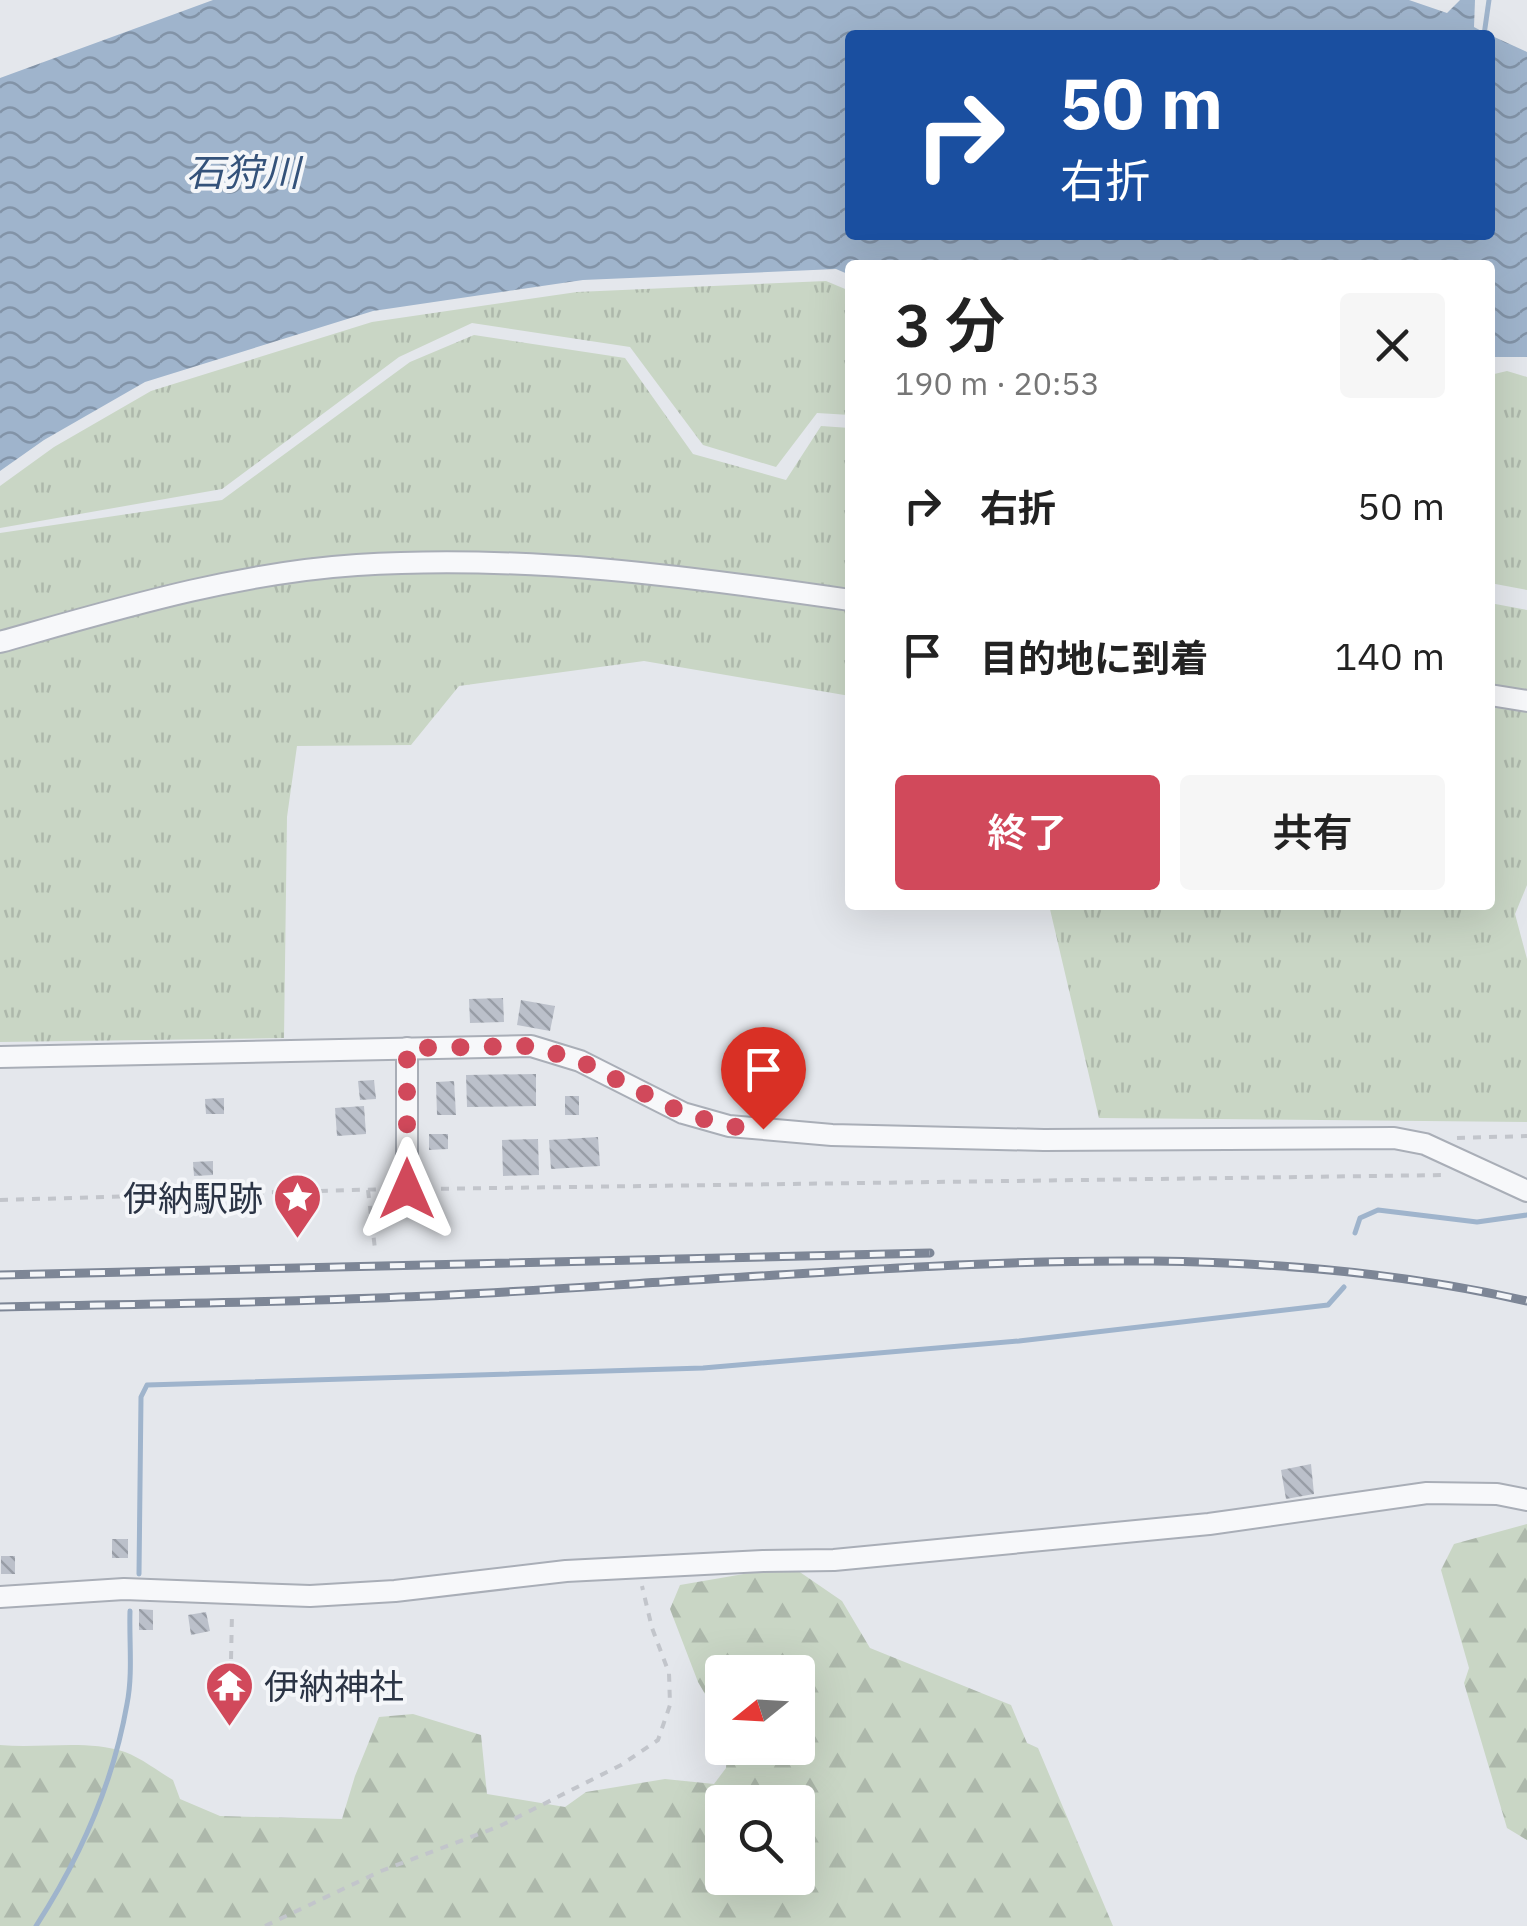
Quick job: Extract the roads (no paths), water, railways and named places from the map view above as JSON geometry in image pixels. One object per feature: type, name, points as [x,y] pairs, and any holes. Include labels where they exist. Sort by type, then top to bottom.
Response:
[{"type":"street","points":[[0,642],[241,580],[356,565],[513,563],[651,572],[845,599]]},
{"type":"street","points":[[1495,696],[1527,700]]},
{"type":"street","points":[[0,1056],[531,1046],[580,1061],[683,1113],[728,1126],[832,1135],[1044,1140],[1394,1138],[1425,1144],[1527,1190]]},
{"type":"street","points":[[407,1048],[407,1189]]},
{"type":"street","points":[[0,1597],[124,1589],[310,1596],[395,1591],[566,1571],[834,1560],[1208,1524],[1427,1493],[1497,1494],[1527,1500]]},
{"type":"water","name":"石狩川","points":[[213,0],[1409,0],[1447,13],[1460,0],[1475,0],[1474,27],[1480,30],[845,30],[845,240],[1495,240],[1495,37],[1527,52],[1527,357],[1495,357],[1495,260],[845,260],[845,273],[836,269],[583,280],[373,311],[145,382],[44,440],[0,471],[0,78]]},
{"type":"waterway","points":[[1485,30],[1489,0]]},
{"type":"waterway","points":[[1355,1233],[1360,1218],[1378,1210],[1477,1222],[1527,1215]]},
{"type":"waterway","points":[[139,1574],[141,1397],[147,1385],[703,1368],[1019,1341],[1328,1305],[1344,1287]]},
{"type":"waterway","points":[[36,1926],[93,1820],[113,1763],[129,1693],[130,1611]]},
{"type":"railway","points":[[0,1275],[930,1253]]},
{"type":"railway","points":[[0,1307],[435,1296],[890,1268],[1103,1261],[1315,1269],[1421,1281],[1527,1301]]},
{"type":"place","name":"伊納駅跡","points":[[298,1240]]},
{"type":"place","name":"伊納神社","points":[[229,1728]]}]
